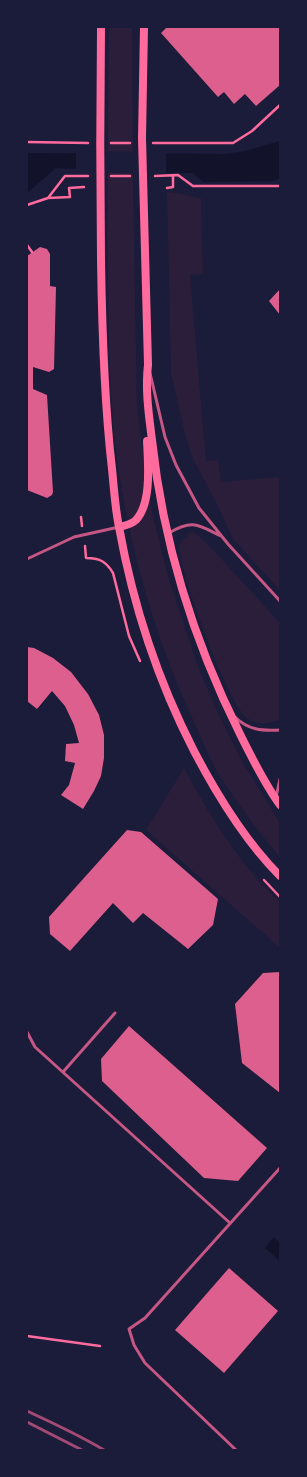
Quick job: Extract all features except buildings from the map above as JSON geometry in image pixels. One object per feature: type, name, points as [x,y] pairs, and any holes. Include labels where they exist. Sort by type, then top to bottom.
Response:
[{"type":"main road","points":[[101,27],[102,141],[100,183],[102,324],[106,409],[119,528],[128,572],[144,628],[163,683],[181,725],[212,784],[239,826],[268,864],[280,876]]},
{"type":"main road","points":[[119,528],[135,522],[144,508],[149,470],[146,434],[148,365],[143,182],[139,140],[144,27]]},
{"type":"main road","points":[[148,402],[153,454],[178,577],[209,666],[228,710],[252,758],[278,802]]},
{"type":"lane","points":[[148,365],[166,437],[176,465],[199,508],[228,544],[280,601]]},
{"type":"lane","points":[[168,533],[184,526],[197,524],[222,536]]},
{"type":"lane","points":[[27,559],[74,537],[119,528]]},
{"type":"lane","points":[[228,710],[241,723],[252,729],[265,731],[280,730]]},
{"type":"lane","points":[[278,802],[280,779]]},
{"type":"lane","points":[[63,1072],[115,1013]]},
{"type":"lane","points":[[27,1032],[35,1047],[230,1223]]},
{"type":"lane","points":[[236,1450],[145,1363],[134,1345],[129,1329],[145,1318],[280,1168]]},
{"type":"path","points":[[151,143],[233,143],[252,131],[280,105]]},
{"type":"path","points":[[102,141],[139,140]]},
{"type":"path","points":[[27,142],[90,143]]},
{"type":"path","points":[[167,188],[173,188],[173,176]]},
{"type":"path","points":[[48,198],[70,197],[69,188],[84,187]]},
{"type":"path","points":[[27,245],[32,252]]},
{"type":"path","points":[[81,517],[82,528]]},
{"type":"path","points":[[27,1336],[100,1346]]},
{"type":"shaded area","points":[[109,27],[132,27],[137,403],[152,512],[169,580],[199,670],[243,763],[280,823],[280,857],[257,829],[224,783],[206,748],[174,676],[163,646],[143,585],[128,522],[114,437],[110,370],[108,280]]},
{"type":"shaded area","points":[[280,141],[280,178],[273,181],[203,182],[193,173],[160,173],[56,168],[27,193],[27,153],[223,154],[241,152]]},
{"type":"shaded area","points":[[167,192],[201,198],[203,274],[190,275],[206,461],[218,460],[221,482],[280,477],[280,590],[233,539],[216,502],[193,459],[185,434],[171,373]]},
{"type":"shaded area","points":[[192,532],[198,535],[217,554],[280,623],[280,720],[268,723],[256,723],[248,719],[229,691],[196,610],[181,562],[179,548],[180,544],[188,537],[188,533]]},
{"type":"shaded area","points":[[184,768],[215,822],[239,856],[265,888],[280,902],[280,948],[146,830]]},
{"type":"shaded area","points":[[274,1237],[280,1243],[280,1261],[265,1248]]},
{"type":"pier","points":[[76,151],[166,152],[166,175],[76,171]]},
{"type":"railway","points":[[27,1411],[76,1434],[104,1450]]},
{"type":"railway","points":[[27,1422],[82,1450]]}]
